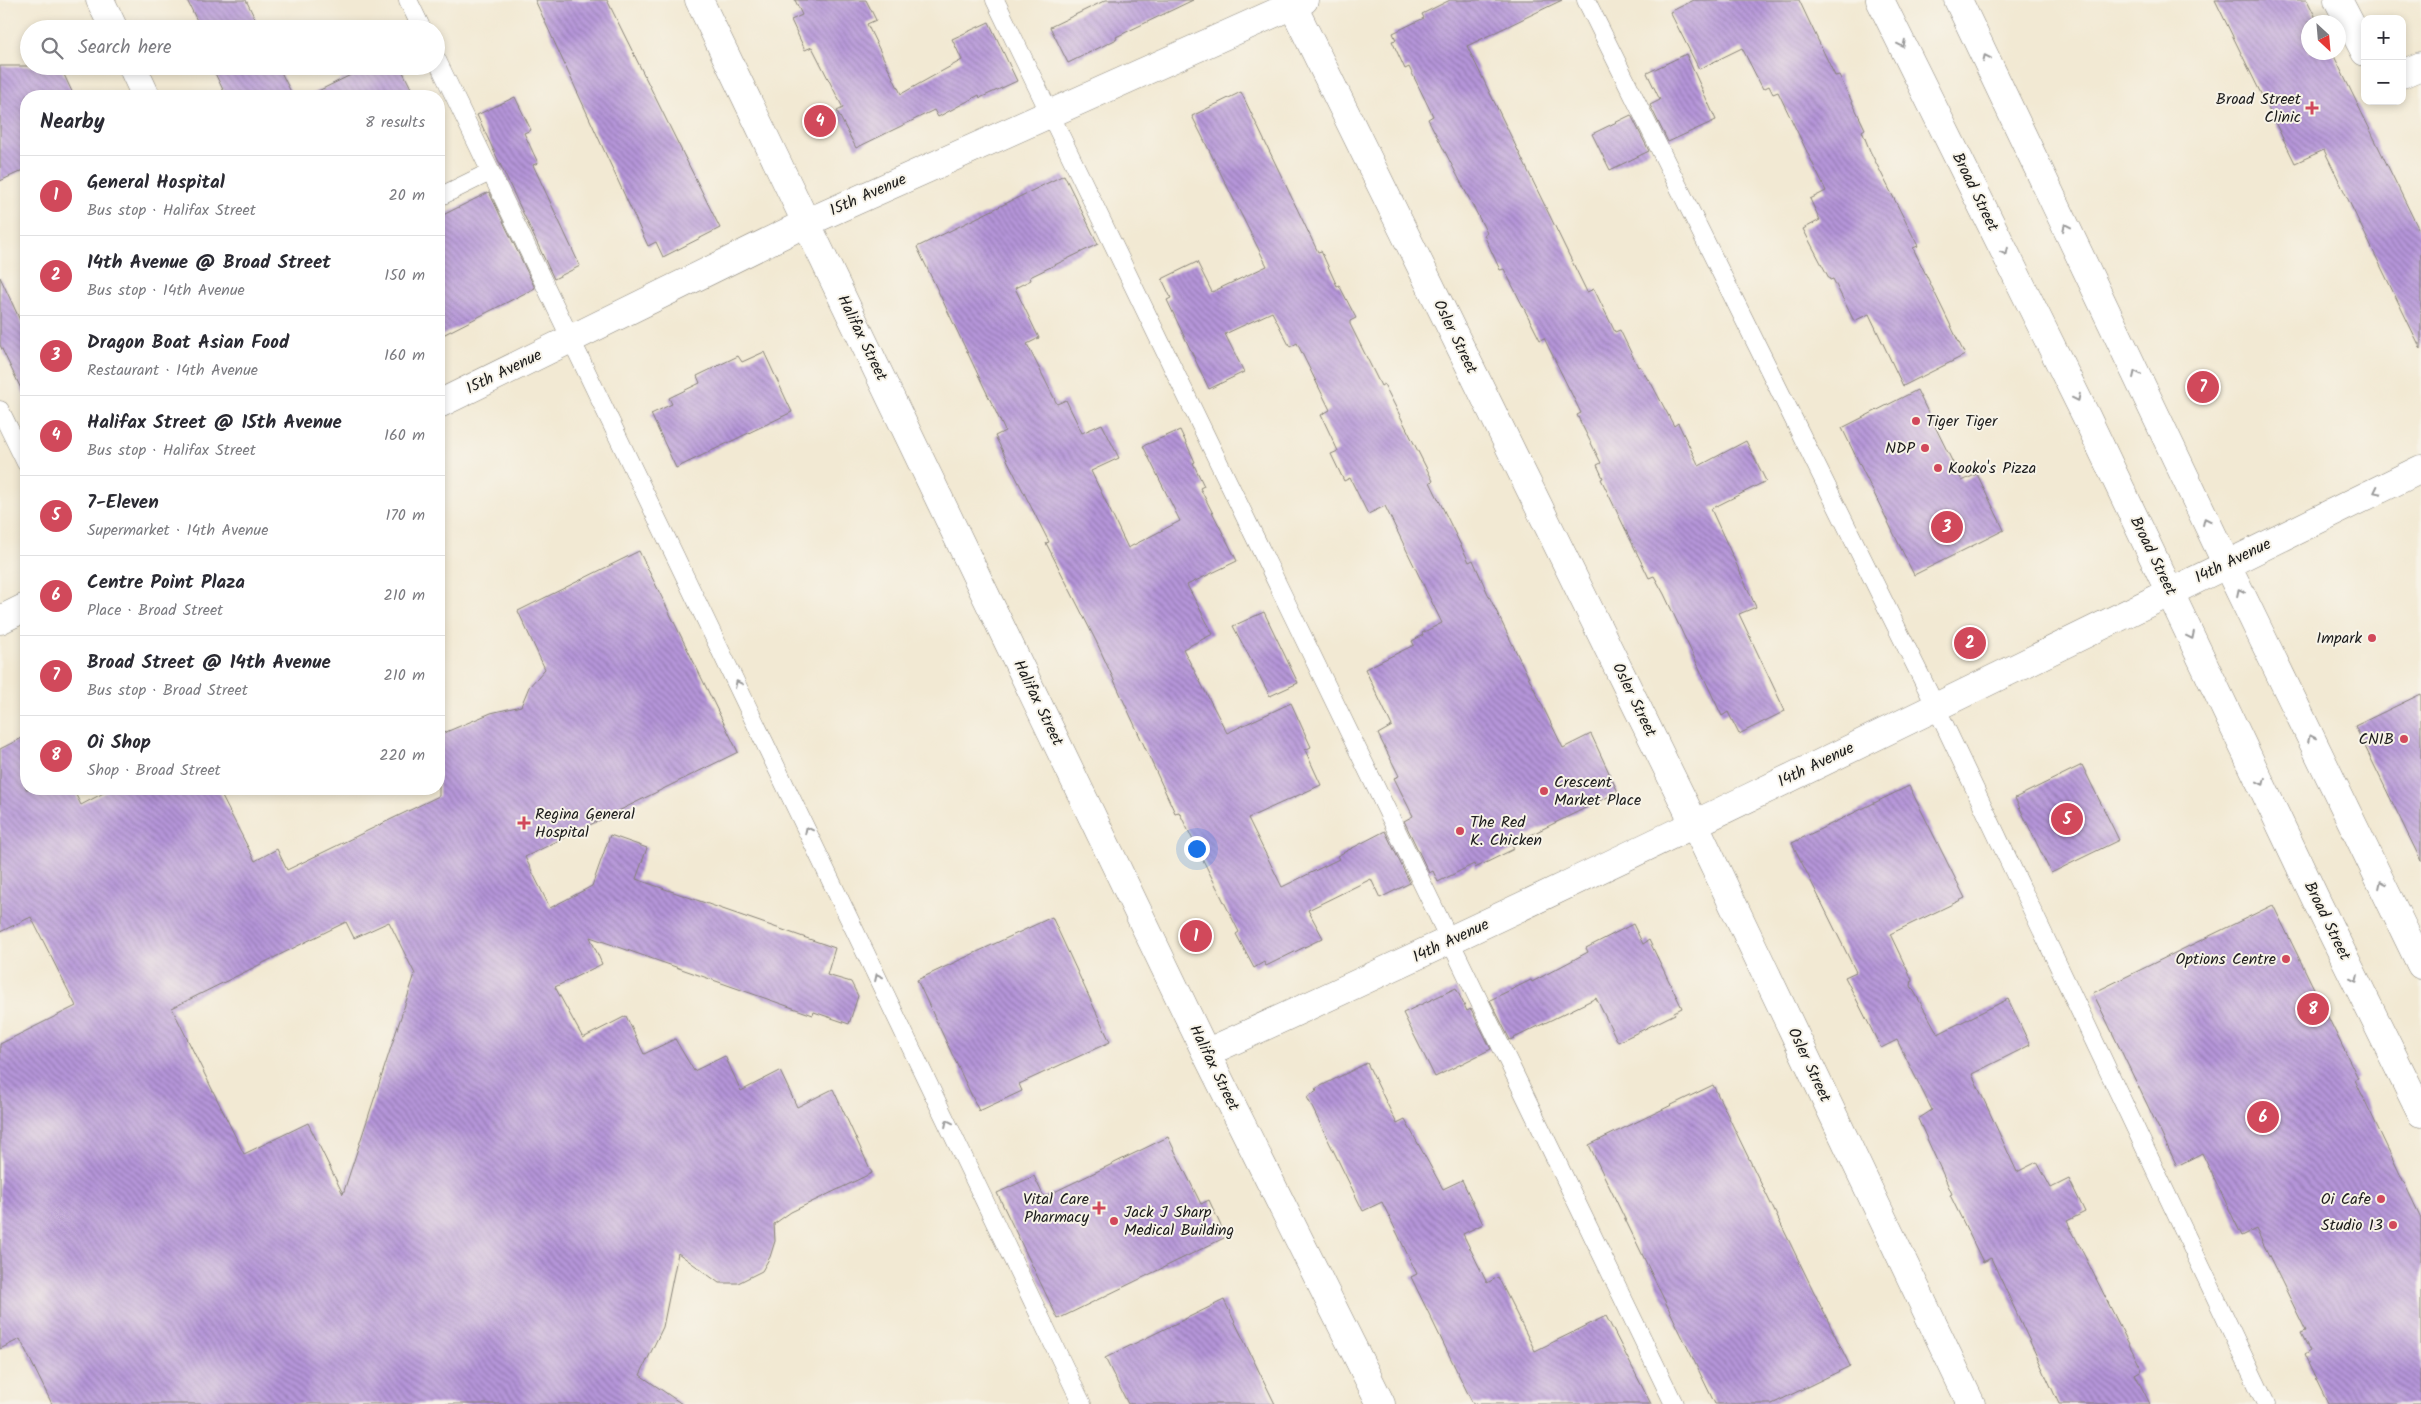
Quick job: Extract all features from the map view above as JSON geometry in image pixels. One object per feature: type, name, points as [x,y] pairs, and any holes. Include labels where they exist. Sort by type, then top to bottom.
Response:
[{"type":"street","points":[[100,0],[110,20]]},
{"type":"street","name":"Halifax Street","points":[[699,0],[1206,1053],[1381,1404]]},
{"type":"street","name":"Broad Street","points":[[1880,0],[2086,416],[2421,1113]]},
{"type":"street","points":[[1958,0],[2226,565],[2421,965]]},
{"type":"street","points":[[2338,0],[2361,44]]},
{"type":"street","name":"15th Avenue","points":[[445,401],[806,223],[1295,2]]},
{"type":"street","name":"Osler Street","points":[[1295,2],[1695,825],[1971,1404]]},
{"type":"street","points":[[2406,72],[2421,66]]},
{"type":"street","points":[[136,75],[143,90]]},
{"type":"street","name":"14th Avenue","points":[[1206,1053],[1450,942],[1695,825],[2421,469]]},
{"type":"street","points":[[0,620],[20,610]]},
{"type":"lane","points":[[408,0],[418,20]]},
{"type":"lane","points":[[995,0],[1674,1404]]},
{"type":"lane","points":[[1586,0],[1936,707],[2266,1404]]},
{"type":"lane","points":[[444,75],[970,1167],[1082,1404]]},
{"type":"lane","points":[[445,194],[490,172]]},
{"type":"lane","points":[[0,410],[20,451]]},
{"type":"building","points":[[187,0],[246,0],[256,20],[197,20]]},
{"type":"building","points":[[535,0],[607,0],[720,228],[663,257],[656,242],[648,246]]},
{"type":"building","points":[[795,0],[866,0],[876,20],[867,24],[901,94],[962,60],[952,39],[989,22],[1017,81],[980,98],[979,95],[938,117],[934,110],[856,148],[837,111],[843,108],[812,47],[805,50],[791,20],[802,15]]},
{"type":"building","points":[[1106,0],[1193,0],[1116,37],[1117,39],[1068,63],[1050,27]]},
{"type":"building","points":[[1450,0],[1562,0],[1467,46],[1587,292],[1594,289],[1615,332],[1620,330],[1638,367],[1640,366],[1649,379],[1674,426],[1678,423],[1699,466],[1746,441],[1766,481],[1711,509],[1756,607],[1739,614],[1785,711],[1739,734],[1728,712],[1722,716],[1664,594],[1654,576],[1649,578],[1601,479],[1603,478],[1597,465],[1601,463],[1577,415],[1581,413],[1544,338],[1540,340],[1504,269],[1500,270],[1484,235],[1487,233],[1428,119],[1433,116],[1409,67],[1405,69],[1392,41],[1396,40],[1393,33],[1424,18],[1422,14]]},
{"type":"building","points":[[1694,0],[1799,0],[1835,76],[1839,75],[1865,129],[1862,131],[1870,151],[1918,246],[1913,248],[1965,355],[1903,386],[1869,314],[1854,321],[1833,279],[1830,280],[1803,229],[1820,220],[1810,199],[1826,191],[1778,92],[1773,94],[1769,86],[1763,89],[1742,48],[1699,69],[1670,12]]},
{"type":"building","points":[[2215,0],[2307,0],[2314,15],[2301,15],[2301,60],[2336,60],[2421,234],[2421,349],[2324,150],[2295,163]]},
{"type":"building","points":[[1686,54],[1716,120],[1668,142],[1650,105],[1660,100],[1647,73]]},
{"type":"building","points":[[0,66],[20,66],[20,75],[64,75],[71,90],[20,90],[20,172],[0,181]]},
{"type":"building","points":[[216,75],[282,75],[290,90],[223,90]]},
{"type":"building","points":[[351,75],[404,75],[412,90],[320,90]]},
{"type":"building","points":[[1241,92],[1318,252],[1321,251],[1337,286],[1339,285],[1356,318],[1350,321],[1350,324],[1381,386],[1384,384],[1433,481],[1430,482],[1469,562],[1473,560],[1563,748],[1591,734],[1618,792],[1512,844],[1514,849],[1475,868],[1474,864],[1438,882],[1433,871],[1429,873],[1404,821],[1413,816],[1394,778],[1399,776],[1378,734],[1392,726],[1365,669],[1414,645],[1412,641],[1423,635],[1422,633],[1442,623],[1385,506],[1368,514],[1350,478],[1344,481],[1331,454],[1338,451],[1321,415],[1330,410],[1297,343],[1290,347],[1272,312],[1225,334],[1244,372],[1209,389],[1167,300],[1171,298],[1162,279],[1197,262],[1212,292],[1267,266],[1192,116]]},
{"type":"building","points":[[515,97],[531,130],[524,133],[538,163],[533,165],[580,266],[554,279],[477,115]]},
{"type":"building","points":[[1631,115],[1649,151],[1610,170],[1592,134]]},
{"type":"building","points":[[1064,175],[1098,244],[1030,277],[1031,280],[1015,288],[1039,338],[1027,344],[1057,404],[1066,400],[1082,433],[1102,424],[1119,458],[1091,471],[1128,548],[1180,521],[1143,446],[1180,430],[1195,462],[1193,463],[1204,486],[1200,488],[1237,561],[1187,585],[1213,634],[1183,649],[1227,733],[1291,703],[1311,747],[1305,750],[1321,785],[1248,818],[1282,887],[1339,859],[1337,856],[1385,831],[1410,883],[1380,898],[1371,879],[1308,910],[1323,938],[1266,966],[1264,962],[1254,968],[1236,934],[1239,932],[1179,812],[1175,813],[1096,641],[1046,543],[1049,542],[995,436],[1005,431],[917,247]]},
{"type":"building","points":[[489,192],[535,288],[445,334],[445,214]]},
{"type":"building","points":[[0,277],[20,320],[20,387],[0,345]]},
{"type":"building","points":[[764,352],[792,412],[676,468],[651,414],[672,404],[669,398],[700,383],[697,376],[738,356],[742,362]]},
{"type":"building","points":[[1917,390],[1962,481],[1977,474],[2004,530],[1914,575],[1842,428]]},
{"type":"building","name":"Regina General Hospital","points":[[639,551],[738,752],[525,857],[550,908],[592,886],[610,835],[647,848],[636,879],[835,948],[827,975],[851,982],[858,996],[849,1024],[814,1012],[813,1015],[590,937],[602,964],[555,987],[583,1038],[626,1016],[644,1054],[675,1039],[694,1071],[725,1056],[741,1091],[780,1071],[797,1107],[833,1089],[872,1173],[791,1212],[774,1224],[775,1241],[770,1257],[762,1271],[738,1283],[719,1283],[678,1253],[663,1327],[640,1375],[682,1404],[52,1404],[20,1339],[0,1349],[0,1044],[76,1006],[31,917],[0,932],[0,749],[20,739],[20,795],[76,795],[81,805],[100,795],[221,795],[255,861],[277,849],[287,870],[439,795],[445,795],[445,732],[491,713],[521,706],[529,687],[545,669],[518,611]],"holes":[[[346,922],[354,938],[389,922],[415,974],[343,1194],[308,1123],[244,1154],[172,1008]]]},
{"type":"building","points":[[1264,612],[1298,683],[1270,696],[1233,626]]},
{"type":"building","points":[[2421,694],[2421,861],[2355,726]]},
{"type":"building","points":[[2082,765],[2119,840],[2051,873],[2015,798]]},
{"type":"building","points":[[1909,786],[1965,898],[1890,934],[1912,980],[1911,986],[1938,1034],[2008,999],[2030,1045],[1972,1074],[2017,1172],[2037,1162],[2051,1188],[2069,1179],[2085,1212],[2067,1221],[2142,1370],[2135,1374],[2150,1404],[2059,1404],[1991,1258],[1983,1262],[1950,1195],[1952,1194],[1918,1119],[1932,1110],[1897,1040],[1881,1048],[1845,977],[1856,972],[1792,843]]},
{"type":"building","points":[[2273,905],[2358,1078],[2355,1080],[2421,1218],[2421,1404],[2328,1404],[2304,1355],[2310,1351],[2301,1333],[2306,1331],[2256,1229],[2242,1236],[2202,1153],[2177,1166],[2093,993]]},
{"type":"building","points":[[1052,917],[1110,1042],[1019,1084],[1022,1091],[979,1111],[917,980]]},
{"type":"building","points":[[1633,924],[1643,944],[1649,940],[1682,1008],[1674,1012],[1675,1014],[1618,1042],[1596,998],[1510,1040],[1490,1000],[1531,980],[1532,982],[1588,952],[1586,948]]},
{"type":"building","points":[[1456,988],[1467,1011],[1471,1009],[1491,1049],[1435,1077],[1403,1013]]},
{"type":"building","points":[[1367,1063],[1397,1124],[1405,1120],[1443,1189],[1462,1180],[1483,1224],[1463,1234],[1487,1283],[1498,1277],[1535,1351],[1606,1316],[1651,1404],[1473,1404],[1411,1277],[1417,1274],[1382,1202],[1363,1211],[1307,1097],[1317,1091],[1315,1089]]},
{"type":"building","points":[[1713,1085],[1850,1366],[1772,1404],[1715,1404],[1589,1145]]},
{"type":"building","name":"Jack J Sharp Medical Building","points":[[1168,1137],[1201,1204],[1209,1200],[1226,1237],[1058,1319],[997,1193],[1034,1176],[1044,1197]]},
{"type":"building","points":[[1224,1300],[1275,1404],[1128,1404],[1105,1358]]},
{"type":"place","name":"Broad Street Clinic","points":[[2312,108]]},
{"type":"place","name":"Halifax Street @ 15th Avenue","points":[[820,121]]},
{"type":"place","name":"Broad Street @ 14th Avenue","points":[[2203,387]]},
{"type":"place","name":"Tiger Tiger","points":[[1916,421]]},
{"type":"place","name":"NDP","points":[[1925,448]]},
{"type":"place","name":"Kooko's Pizza","points":[[1938,468]]},
{"type":"place","name":"Dragon Boat Asian Food","points":[[1947,527]]},
{"type":"place","name":"Impark","points":[[2372,638]]},
{"type":"place","name":"14th Avenue @ Broad Street","points":[[1970,643]]},
{"type":"place","name":"CNIB","points":[[2404,739]]},
{"type":"place","name":"Crescent Market Place","points":[[1544,791]]},
{"type":"place","name":"7-Eleven","points":[[2067,819]]},
{"type":"place","name":"Regina General Hospital","points":[[524,823]]},
{"type":"place","name":"The Red K. Chicken","points":[[1460,831]]},
{"type":"place","name":"General Hospital","points":[[1196,936]]},
{"type":"place","name":"Options Centre","points":[[2286,959]]},
{"type":"place","name":"Oi Shop","points":[[2313,1009]]},
{"type":"place","name":"Centre Point Plaza","points":[[2263,1117]]},
{"type":"place","name":"Oi Cafe","points":[[2381,1199]]},
{"type":"place","name":"Vital Care Pharmacy","points":[[1099,1208]]},
{"type":"place","name":"Jack J Sharp Medical Building","points":[[1114,1221]]},
{"type":"place","name":"Studio 13","points":[[2393,1225]]}]
